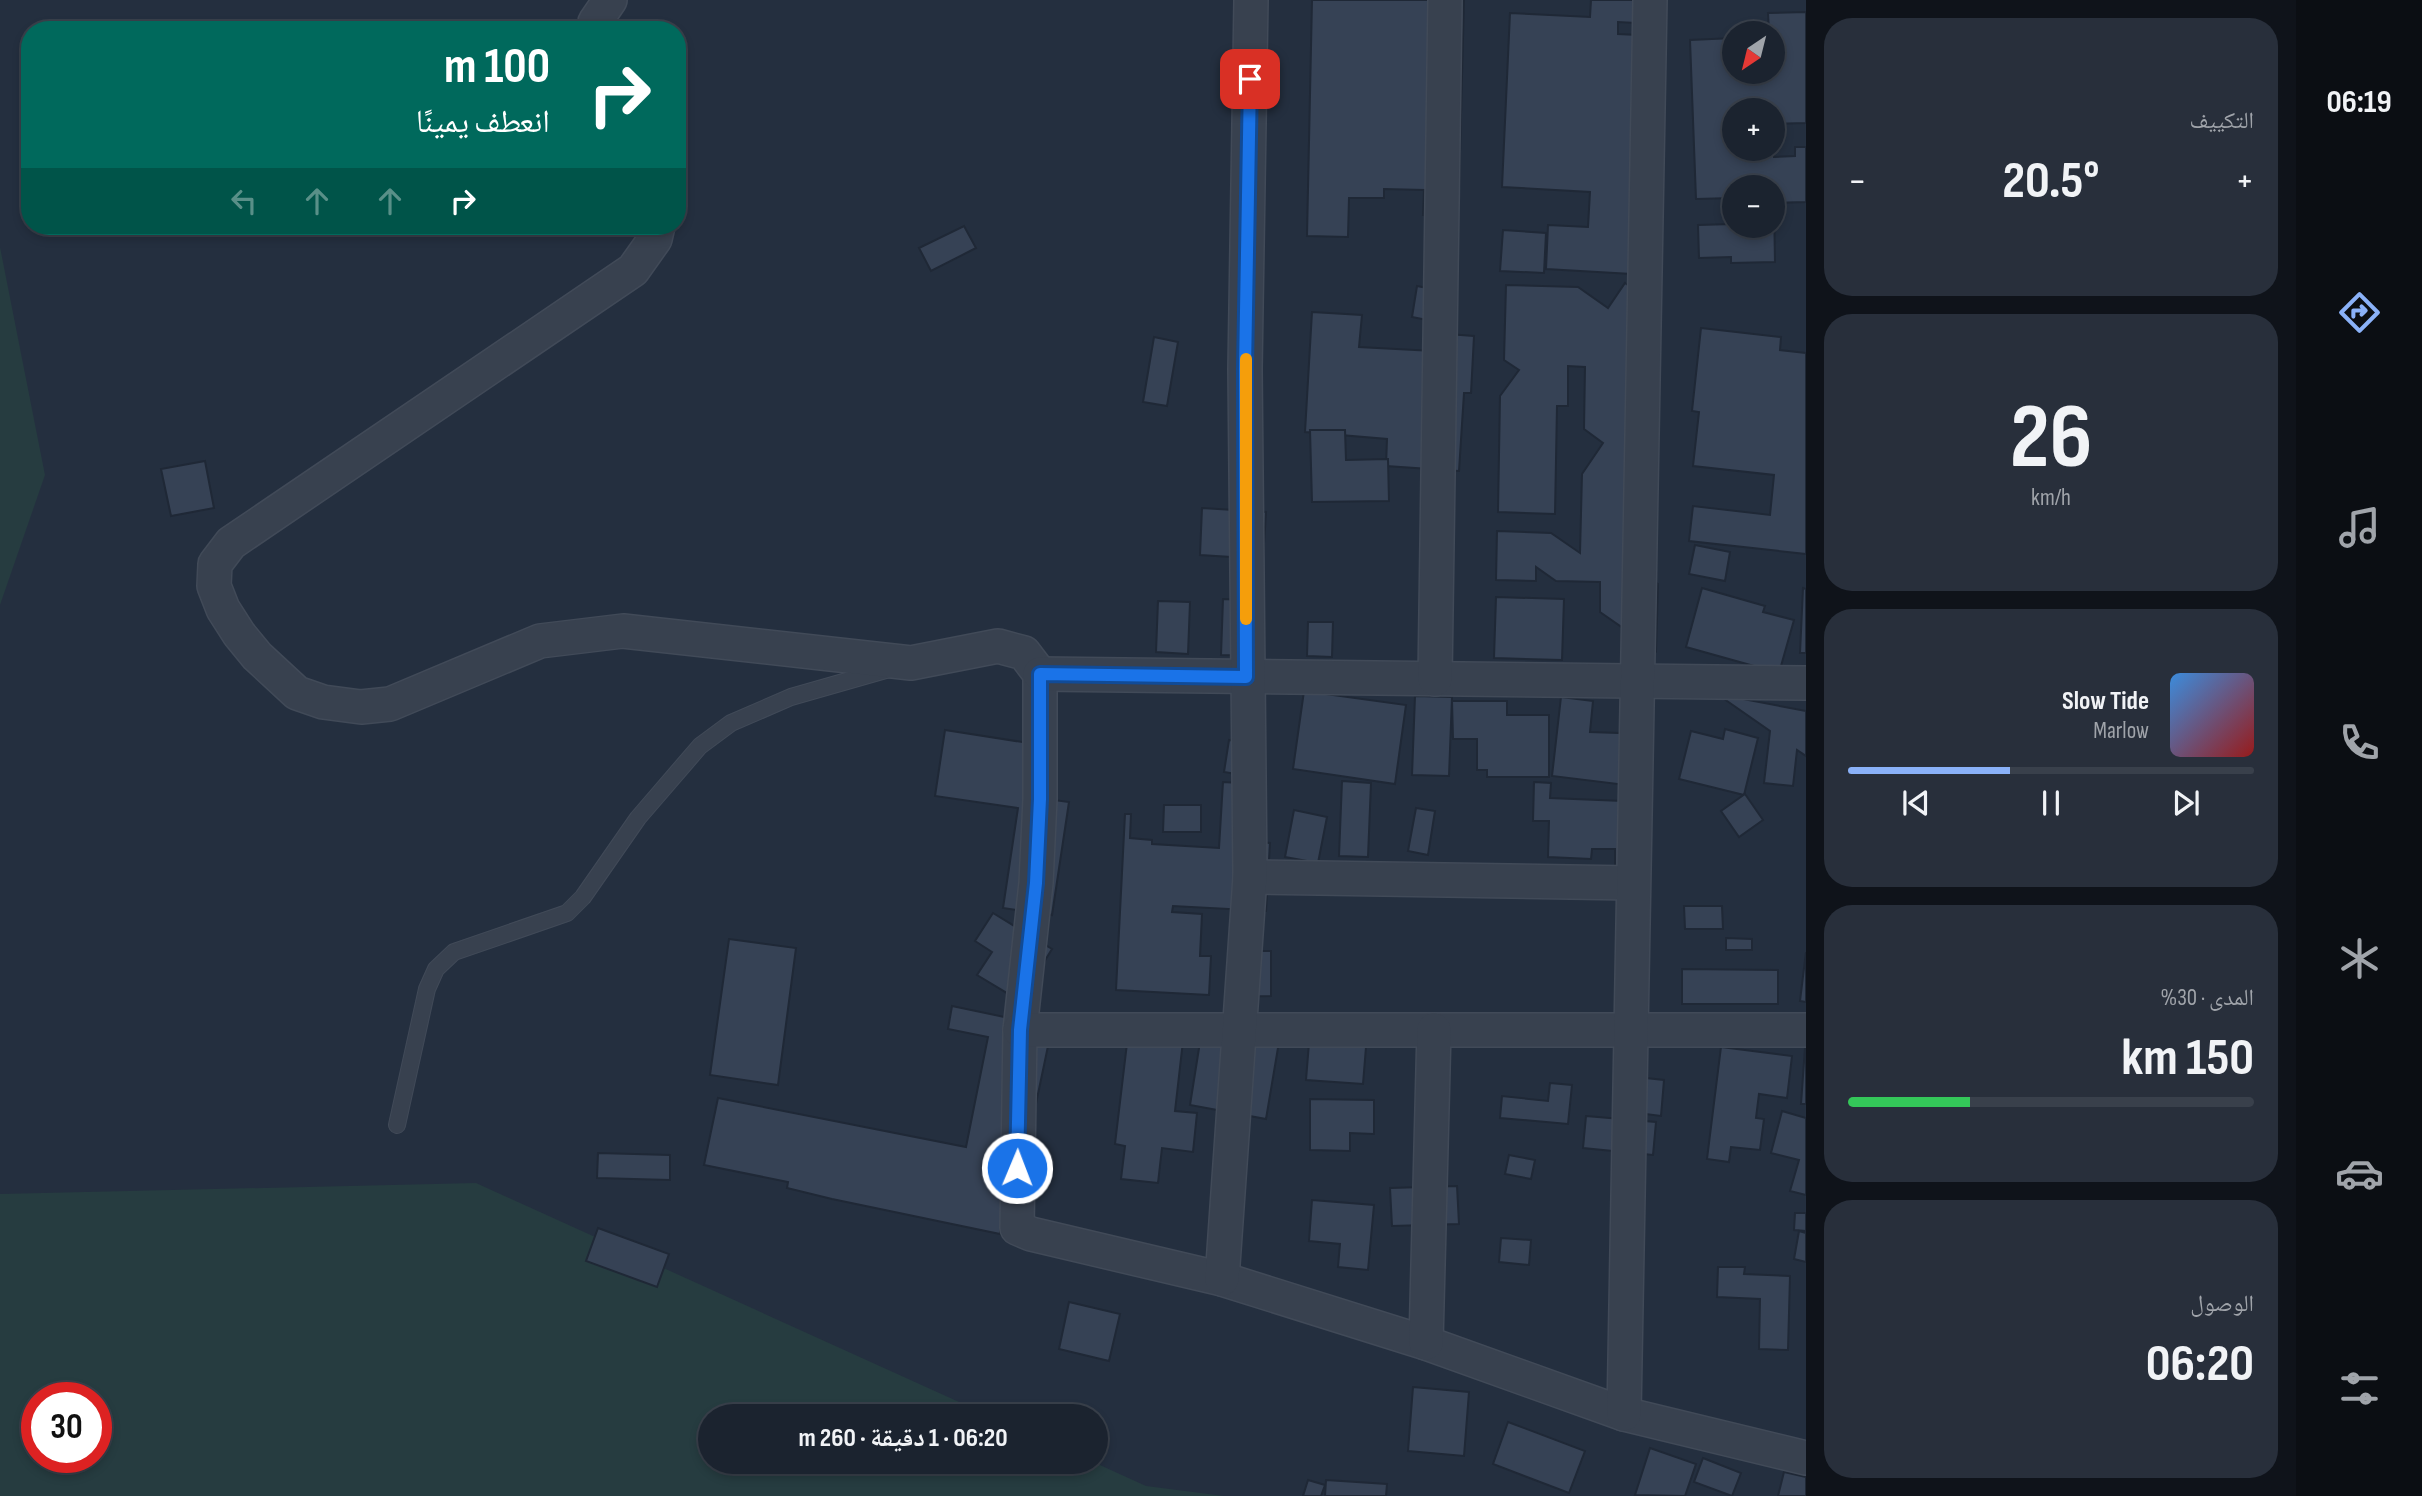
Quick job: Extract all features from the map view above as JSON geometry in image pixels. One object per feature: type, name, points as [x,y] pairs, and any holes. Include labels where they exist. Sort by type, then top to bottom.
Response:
[{"type":"street","points":[[596,21],[610,0]]},
{"type":"street","points":[[1222,1279],[1250,877],[1245,369],[1251,0]]},
{"type":"street","points":[[1436,679],[1445,0]]},
{"type":"street","points":[[1624,1414],[1650,0]]},
{"type":"street","points":[[656,235],[634,270],[231,543],[215,564],[214,586],[223,610],[257,656],[297,693],[323,702],[361,707],[390,704],[540,641],[623,631],[911,663],[998,646],[1024,653],[1040,674],[1037,859],[1020,1030],[1017,1228],[1031,1234],[1222,1279],[1426,1342],[1624,1414],[1806,1458]]},
{"type":"street","points":[[1040,674],[1806,683]]},
{"type":"street","points":[[1250,877],[1633,883]]},
{"type":"street","points":[[1020,1030],[1806,1030]]},
{"type":"street","points":[[1426,1342],[1434,1030]]},
{"type":"lane","points":[[397,1125],[427,989],[436,969],[454,952],[567,914],[583,897],[638,818],[699,746],[731,723],[791,697],[911,663]]},
{"type":"green space","points":[[0,247],[45,475],[0,605]]},
{"type":"green space","points":[[476,1183],[964,1404],[698,1404],[698,1474],[1108,1474],[1108,1469],[1146,1486],[1224,1496],[0,1496],[0,1194]]},
{"type":"building","points":[[1312,0],[1464,0],[1459,190],[1431,189],[1430,215],[1423,215],[1424,190],[1384,189],[1384,198],[1349,198],[1348,237],[1307,236]]},
{"type":"building","points":[[1591,0],[1656,0],[1655,24],[1618,22],[1618,34],[1660,36],[1649,275],[1546,269],[1548,225],[1588,227],[1590,192],[1502,187],[1510,13],[1590,17]]},
{"type":"building","points":[[1806,12],[1806,123],[1785,124],[1785,98],[1722,98],[1722,161],[1785,161],[1785,156],[1795,156],[1795,147],[1806,147],[1806,202],[1785,203],[1785,175],[1722,175],[1722,198],[1696,199],[1690,40],[1722,39],[1722,84],[1785,84],[1785,21],[1768,21],[1768,13]]},
{"type":"building","points":[[1722,224],[1722,238],[1775,238],[1775,262],[1731,263],[1731,257],[1699,258],[1698,225]]},
{"type":"building","points":[[964,226],[976,248],[931,271],[919,248]]},
{"type":"building","points":[[1503,230],[1546,233],[1544,273],[1500,271]]},
{"type":"building","points":[[1625,283],[1658,306],[1652,580],[1658,584],[1656,651],[1600,612],[1600,582],[1556,581],[1536,567],[1536,581],[1496,580],[1497,531],[1551,533],[1580,553],[1582,474],[1603,443],[1584,429],[1585,367],[1568,366],[1568,406],[1557,406],[1555,514],[1498,512],[1500,396],[1519,370],[1504,360],[1506,285],[1578,287],[1608,308]]},
{"type":"building","points":[[1417,286],[1453,293],[1447,324],[1412,317]]},
{"type":"building","points":[[1312,312],[1362,315],[1359,347],[1433,351],[1434,333],[1474,336],[1471,393],[1464,393],[1459,471],[1386,466],[1387,439],[1305,432]]},
{"type":"building","points":[[1701,328],[1781,337],[1780,350],[1806,353],[1806,554],[1689,541],[1693,506],[1770,515],[1774,475],[1693,466],[1699,412],[1692,411]]},
{"type":"building","points":[[1154,337],[1178,342],[1167,406],[1143,402]]},
{"type":"building","points":[[1310,430],[1345,430],[1346,460],[1388,459],[1389,501],[1312,502]]},
{"type":"building","points":[[205,461],[214,508],[171,516],[161,469]]},
{"type":"building","points":[[1202,508],[1266,512],[1263,559],[1200,555]]},
{"type":"building","points":[[1695,545],[1730,552],[1725,581],[1689,574]]},
{"type":"building","points":[[1702,588],[1765,606],[1763,612],[1794,620],[1779,673],[1686,647]]},
{"type":"building","points":[[1803,588],[1806,589],[1806,653],[1800,653]]},
{"type":"building","points":[[1496,597],[1564,599],[1562,660],[1494,658]]},
{"type":"building","points":[[1223,599],[1263,601],[1261,656],[1221,655]]},
{"type":"building","points":[[1158,601],[1190,602],[1188,654],[1156,652]]},
{"type":"building","points":[[1308,622],[1333,622],[1332,657],[1307,656]]},
{"type":"building","points":[[1304,691],[1406,705],[1395,784],[1293,769]]},
{"type":"building","points":[[1717,694],[1806,711],[1806,756],[1797,750],[1793,786],[1764,783],[1770,731]]},
{"type":"building","points":[[1415,696],[1452,697],[1449,776],[1412,775]]},
{"type":"building","points":[[1561,697],[1593,701],[1590,732],[1648,734],[1642,787],[1552,776]]},
{"type":"building","points":[[1452,701],[1507,701],[1507,715],[1549,715],[1549,777],[1487,777],[1487,770],[1477,770],[1477,739],[1453,739]]},
{"type":"building","points":[[1725,729],[1758,738],[1744,795],[1679,779],[1691,731],[1723,739]]},
{"type":"building","points":[[945,730],[1054,747],[1046,799],[1069,802],[1052,915],[1003,908],[1018,808],[935,796]]},
{"type":"building","points":[[1229,740],[1259,745],[1254,777],[1224,772]]},
{"type":"building","points":[[1342,781],[1371,783],[1368,857],[1339,856]]},
{"type":"building","points":[[1223,782],[1256,784],[1253,842],[1270,843],[1266,911],[1173,906],[1172,912],[1202,914],[1200,956],[1211,956],[1209,995],[1116,990],[1125,814],[1131,814],[1130,838],[1152,840],[1152,844],[1219,848]]},
{"type":"building","points":[[1534,782],[1551,783],[1550,798],[1648,802],[1646,866],[1615,865],[1615,849],[1592,849],[1591,859],[1548,857],[1549,821],[1533,821]]},
{"type":"building","points":[[1745,794],[1763,820],[1739,837],[1721,811]]},
{"type":"building","points":[[1164,805],[1201,805],[1201,832],[1163,832]]},
{"type":"building","points":[[1416,808],[1435,811],[1428,855],[1408,851]]},
{"type":"building","points":[[1294,810],[1327,817],[1318,863],[1285,857]]},
{"type":"building","points":[[1684,906],[1722,906],[1723,929],[1685,929]]},
{"type":"building","points":[[993,913],[1052,949],[1020,1001],[977,975],[992,952],[975,941]]},
{"type":"building","points":[[1726,938],[1752,939],[1752,950],[1726,950]]},
{"type":"building","points":[[729,939],[796,948],[778,1085],[710,1075]]},
{"type":"building","points":[[1230,951],[1271,951],[1271,996],[1231,997]]},
{"type":"building","points":[[1806,952],[1806,1002],[1800,1001]]},
{"type":"building","points":[[1682,969],[1778,970],[1778,1004],[1682,1004]]},
{"type":"building","points":[[952,1006],[1052,1027],[1029,1137],[1005,1132],[997,1166],[1013,1169],[1000,1234],[832,1199],[787,1188],[788,1182],[704,1165],[718,1098],[966,1147],[988,1037],[948,1029]]},
{"type":"building","points":[[1203,1023],[1280,1036],[1266,1119],[1190,1105]]},
{"type":"building","points":[[1128,1035],[1183,1041],[1175,1111],[1197,1113],[1193,1152],[1162,1148],[1158,1183],[1121,1179],[1125,1146],[1115,1144]]},
{"type":"building","points":[[1309,1043],[1366,1047],[1363,1084],[1306,1080]]},
{"type":"building","points":[[1721,1047],[1792,1056],[1787,1098],[1759,1094],[1756,1118],[1764,1119],[1760,1150],[1731,1147],[1729,1162],[1707,1159]]},
{"type":"building","points":[[1805,1048],[1806,1104],[1801,1104]]},
{"type":"building","points":[[1627,1076],[1664,1080],[1661,1116],[1622,1111]]},
{"type":"building","points":[[1550,1083],[1572,1085],[1568,1124],[1500,1118],[1502,1096],[1548,1101]]},
{"type":"building","points":[[1310,1099],[1374,1100],[1374,1134],[1350,1133],[1350,1151],[1310,1150]]},
{"type":"building","points":[[1782,1111],[1806,1118],[1806,1195],[1790,1191],[1799,1160],[1771,1153]]},
{"type":"building","points":[[1586,1116],[1656,1122],[1653,1155],[1583,1148]]},
{"type":"building","points":[[598,1153],[670,1155],[670,1180],[597,1178]]},
{"type":"building","points":[[1509,1155],[1535,1160],[1531,1179],[1505,1174]]},
{"type":"building","points":[[1457,1186],[1459,1224],[1392,1226],[1390,1188]]},
{"type":"building","points":[[1312,1200],[1374,1205],[1368,1270],[1338,1267],[1340,1244],[1309,1241]]},
{"type":"building","points":[[1795,1213],[1806,1213],[1806,1231],[1794,1230]]},
{"type":"building","points":[[598,1228],[669,1254],[657,1287],[586,1261]]},
{"type":"building","points":[[1799,1231],[1806,1233],[1806,1262],[1794,1259]]},
{"type":"building","points":[[1501,1238],[1531,1240],[1529,1265],[1499,1262]]},
{"type":"building","points":[[1718,1267],[1745,1267],[1744,1274],[1790,1276],[1788,1350],[1759,1349],[1760,1299],[1717,1297]]},
{"type":"building","points":[[1069,1302],[1120,1314],[1109,1361],[1059,1349]]},
{"type":"building","points":[[1413,1387],[1469,1392],[1464,1456],[1408,1451]]},
{"type":"building","points":[[1508,1422],[1585,1451],[1569,1493],[1493,1464]]},
{"type":"building","points":[[1650,1448],[1696,1464],[1685,1496],[1635,1495]]},
{"type":"building","points":[[1703,1458],[1741,1473],[1732,1496],[1694,1482]]},
{"type":"building","points":[[1784,1472],[1806,1477],[1806,1496],[1778,1496]]},
{"type":"building","points":[[1308,1480],[1325,1485],[1321,1496],[1303,1496]]},
{"type":"building","points":[[1326,1480],[1387,1484],[1386,1496],[1325,1496]]},
{"type":"slow traffic","points":[[1246,359],[1246,619]]},
{"type":"route","points":[[1017,1168],[1020,1030],[1036,883],[1040,799],[1040,674],[1246,677],[1245,369],[1250,79]]}]
